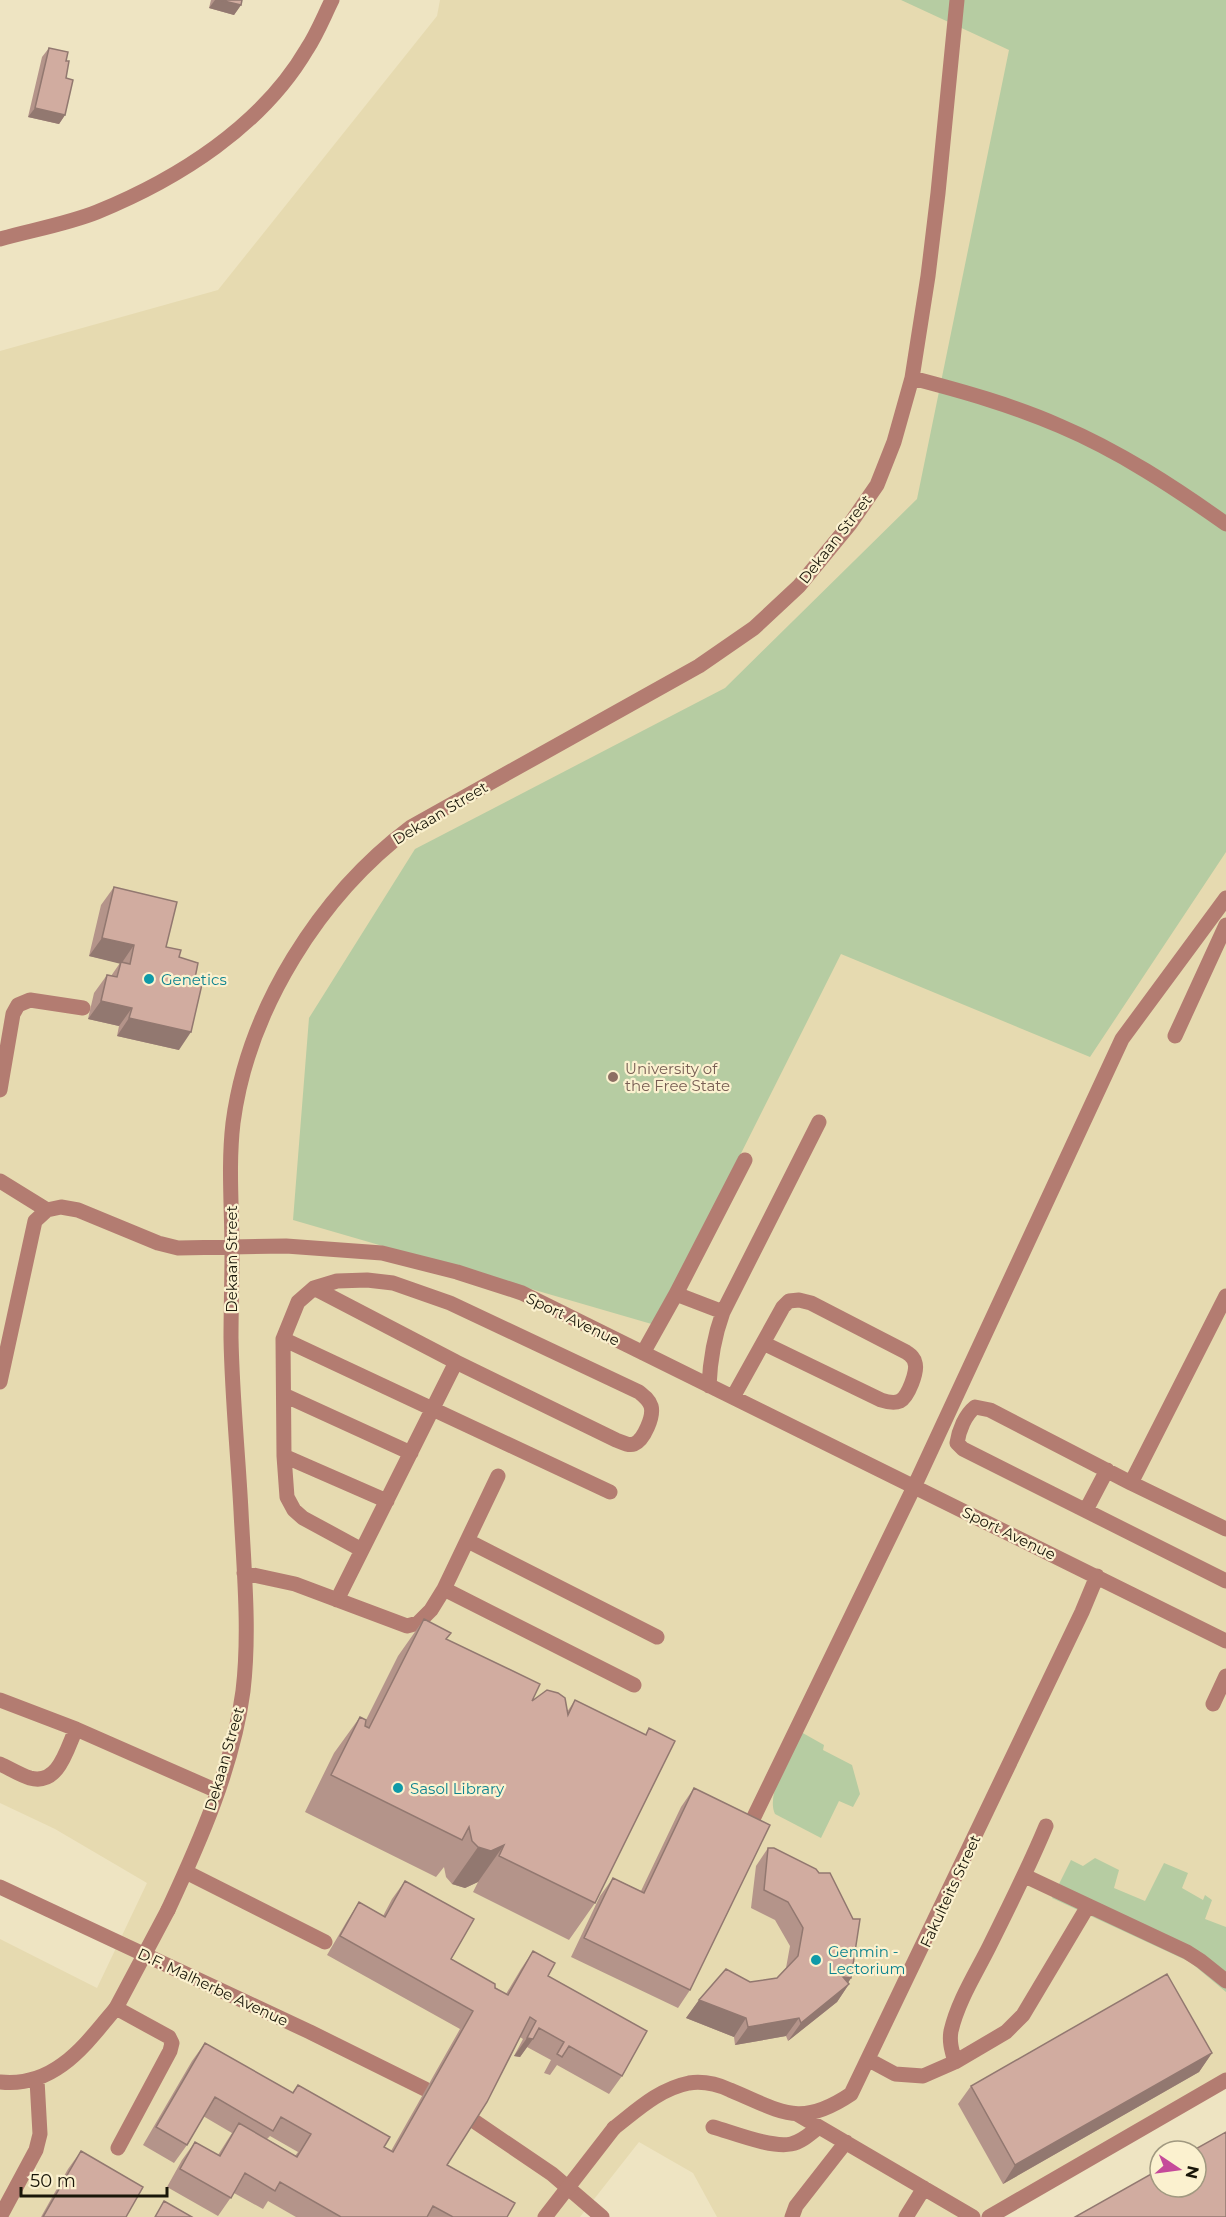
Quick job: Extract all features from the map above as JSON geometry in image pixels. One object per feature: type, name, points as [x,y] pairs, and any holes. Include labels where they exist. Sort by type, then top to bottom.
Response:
[{"type":"street","points":[[0,239],[95,213],[142,192],[194,161],[236,131],[272,97],[307,50],[332,0]]},
{"type":"street","name":"Dekaan Street","points":[[0,2082],[37,2080],[69,2061],[117,2008],[186,1872],[217,1791],[236,1728],[243,1689],[246,1636],[231,1339],[230,1158],[241,1085],[259,1026],[295,954],[347,884],[381,849],[411,827],[699,666],[754,628],[799,586],[850,524],[877,485],[894,442],[912,378],[937,205],[957,0]]},
{"type":"street","points":[[912,378],[1003,403],[1061,426],[1115,453],[1194,501],[1226,524]]},
{"type":"street","points":[[751,1823],[914,1486],[1122,1039],[1226,898]]},
{"type":"street","points":[[1175,1036],[1226,925]]},
{"type":"street","points":[[0,1090],[13,1014],[18,1005],[30,1000],[83,1008]]},
{"type":"street","points":[[710,1386],[710,1358],[723,1312],[819,1122]]},
{"type":"street","points":[[643,1353],[745,1160]]},
{"type":"street","points":[[0,1181],[47,1210],[35,1221],[0,1382]]},
{"type":"street","name":"Sport Avenue","points":[[47,1210],[61,1207],[78,1210],[158,1243],[178,1248],[286,1246],[382,1253],[522,1293],[1226,1641]]},
{"type":"street","points":[[314,1288],[456,1362],[616,1440],[634,1444],[641,1439],[651,1416],[652,1407],[639,1392],[450,1303],[393,1283],[367,1280],[337,1281],[314,1288],[298,1302],[283,1339],[284,1456],[287,1497],[294,1510],[303,1518],[362,1550]]},
{"type":"street","points":[[676,1294],[723,1312]]},
{"type":"street","points":[[1131,1483],[1226,1296]]},
{"type":"street","points":[[733,1398],[763,1342],[783,1307],[789,1301],[798,1300],[811,1303],[906,1352],[913,1358],[916,1373],[904,1397],[890,1403],[763,1342]]},
{"type":"street","points":[[283,1339],[610,1492]]},
{"type":"street","points":[[337,1600],[456,1362]]},
{"type":"street","points":[[284,1395],[411,1453]]},
{"type":"street","points":[[1226,1529],[983,1407],[970,1410],[958,1432],[957,1443],[963,1449],[1226,1581]]},
{"type":"street","points":[[284,1456],[387,1501]]},
{"type":"street","points":[[1086,1510],[1107,1470]]},
{"type":"street","points":[[244,1573],[295,1584],[407,1626],[418,1623],[431,1610],[444,1589],[498,1476]]},
{"type":"street","points":[[468,1541],[657,1637]]},
{"type":"street","name":"Fakulteits Street","points":[[545,2217],[614,2128],[646,2102],[669,2089],[704,2082],[720,2086],[778,2111],[798,2114],[814,2113],[831,2108],[851,2094],[1077,1623],[1097,1576]]},
{"type":"street","points":[[444,1589],[634,1685]]},
{"type":"street","points":[[1213,1704],[1226,1676]]},
{"type":"street","points":[[0,1700],[76,1729],[217,1791]]},
{"type":"street","points":[[0,1764],[30,1778],[41,1779],[51,1776],[58,1769],[76,1729]]},
{"type":"street","points":[[954,2062],[950,2044],[956,2016],[1025,1876],[1046,1826]]},
{"type":"street","points":[[186,1872],[325,1942]]},
{"type":"street","points":[[1025,1876],[1187,1952],[1226,1981]]},
{"type":"street","name":"D.F. Malherbe Avenue","points":[[0,1887],[310,2032],[425,2089]]},
{"type":"street","points":[[868,2060],[895,2074],[923,2076],[954,2062],[1006,2032],[1023,2015],[1088,1906]]},
{"type":"street","points":[[117,2008],[169,2037],[171,2043],[170,2051],[118,2148]]},
{"type":"street","points":[[0,2217],[36,2150],[40,2134],[37,2080]]},
{"type":"street","points":[[989,2217],[1226,2080]]},
{"type":"street","points":[[798,2114],[973,2217]]},
{"type":"street","points":[[474,2121],[552,2174],[602,2217]]},
{"type":"street","points":[[713,2127],[775,2143],[791,2144],[800,2141],[819,2127]]},
{"type":"street","points":[[792,2217],[796,2206],[846,2142]]},
{"type":"street","points":[[906,2217],[924,2188]]},
{"type":"shaded area","name":"University of the Free State","points":[[440,0],[1226,0],[1226,2075],[977,2217],[717,2217],[693,2173],[639,2142],[580,2217],[0,2217],[0,1939],[97,1988],[147,1883],[55,1829],[0,1803],[0,351],[218,290],[437,16]]},
{"type":"green space","points":[[901,0],[1226,0],[1226,852],[1090,1057],[841,954],[655,1325],[293,1220],[309,1018],[415,849],[725,688],[917,499],[1009,50]]},
{"type":"green space","points":[[801,1732],[824,1745],[823,1750],[852,1765],[860,1794],[853,1807],[839,1801],[821,1838],[775,1814],[773,1805],[776,1784]]},
{"type":"green space","points":[[1095,1858],[1119,1870],[1114,1888],[1145,1901],[1164,1863],[1188,1873],[1182,1888],[1203,1900],[1205,1895],[1212,1900],[1205,1919],[1226,1927],[1226,1992],[1190,1962],[1052,1898],[1071,1860],[1083,1866]]},
{"type":"building","points":[[220,0],[242,0],[241,5]]},
{"type":"building","points":[[49,48],[68,52],[66,78],[73,80],[65,115],[35,108]]},
{"type":"building","name":"Genetics","points":[[114,887],[177,902],[166,947],[181,950],[179,957],[198,963],[195,978],[203,980],[191,1032],[129,1018],[132,1008],[101,1001],[107,975],[117,977],[121,962],[130,964],[134,945],[102,938]]},
{"type":"building","points":[[424,1619],[451,1633],[446,1639],[540,1684],[532,1701],[547,1690],[558,1693],[565,1698],[568,1715],[575,1700],[646,1735],[649,1728],[675,1741],[595,1903],[499,1856],[504,1845],[491,1851],[478,1847],[472,1841],[469,1827],[462,1840],[331,1775],[360,1717],[366,1720],[365,1726],[369,1728]]},
{"type":"building","points":[[694,1788],[770,1825],[690,1990],[584,1938],[613,1878],[644,1893]]},
{"type":"building","name":"Genmin - Lectorium","points":[[768,1848],[774,1848],[816,1869],[819,1873],[830,1873],[853,1919],[860,1919],[851,1978],[843,1977],[849,1984],[801,2023],[799,2018],[748,2027],[746,2018],[699,2000],[726,1969],[750,1982],[777,1978],[798,1956],[803,1928],[788,1902],[764,1890]]},
{"type":"building","points":[[405,1881],[474,1919],[451,1959],[495,1984],[495,1988],[508,1995],[533,1951],[555,1963],[548,1976],[647,2031],[622,2076],[569,2046],[562,2057],[557,2054],[564,2042],[539,2028],[533,2039],[527,2038],[536,2021],[530,2017],[487,2102],[447,2165],[515,2203],[507,2217],[453,2217],[433,2206],[427,2217],[341,2217],[280,2182],[275,2191],[245,2173],[231,2198],[180,2169],[195,2142],[220,2156],[239,2123],[297,2157],[311,2134],[281,2117],[273,2131],[215,2097],[187,2145],[156,2127],[205,2043],[293,2093],[298,2085],[390,2137],[384,2147],[393,2152],[473,2011],[340,1936],[359,1902],[385,1917]]},
{"type":"building","points":[[1167,1974],[1212,2053],[1015,2165],[971,2086]]},
{"type":"building","points":[[1226,2132],[1226,2217],[1075,2217],[1148,2176],[1148,2199],[1208,2199],[1208,2142]]},
{"type":"building","points":[[81,2151],[143,2187],[126,2217],[43,2217]]},
{"type":"building","points":[[164,2201],[192,2217],[155,2217]]},
{"type":"place","name":"Genetics","points":[[149,979]]},
{"type":"place","name":"University of the Free State","points":[[613,1077]]},
{"type":"place","name":"Sasol Library","points":[[398,1788]]},
{"type":"place","name":"Genmin - Lectorium","points":[[816,1960]]}]
